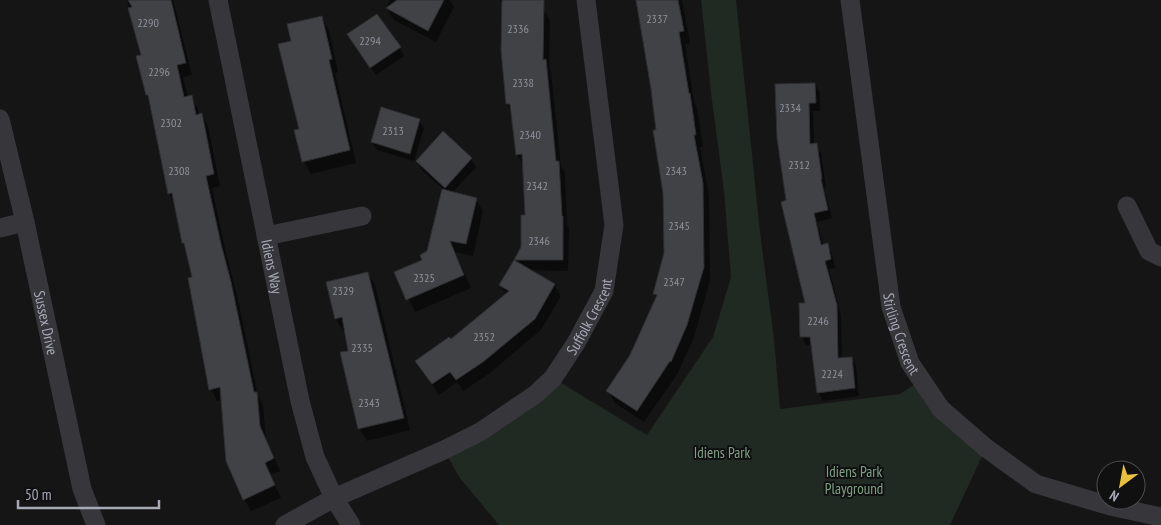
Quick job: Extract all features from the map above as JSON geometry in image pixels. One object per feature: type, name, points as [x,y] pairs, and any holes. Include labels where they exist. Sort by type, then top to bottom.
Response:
[{"type":"street","name":"Idiens Way","points":[[218,0],[300,401],[315,457],[334,498],[351,525]]},
{"type":"street","name":"Suffolk Crescent","points":[[285,525],[334,498],[444,450],[480,432],[536,394],[553,378],[576,343],[604,291],[614,225],[586,0]]},
{"type":"street","name":"Stirling Crescent","points":[[850,0],[891,307],[910,363],[942,409],[986,448],[1036,484],[1110,506],[1161,517]]},
{"type":"street","name":"Sussex Drive","points":[[0,119],[25,222],[82,489],[96,525]]},
{"type":"street","points":[[1127,206],[1149,252],[1161,257]]},
{"type":"street","points":[[266,236],[362,216]]},
{"type":"street","points":[[0,228],[25,222]]},
{"type":"green space","name":"Idiens Park","points":[[701,0],[736,0],[760,232],[774,339],[780,409],[900,394],[922,379],[986,448],[950,525],[499,525],[459,477],[444,450],[553,378],[647,435],[713,337],[731,277],[724,191]]},
{"type":"building","points":[[128,0],[171,0],[186,63],[177,65],[184,97],[192,95],[196,115],[202,113],[214,174],[206,176],[254,392],[257,392],[260,426],[274,458],[265,463],[275,485],[243,500],[226,461],[220,387],[209,390],[188,278],[192,277],[184,243],[182,243],[172,193],[168,194],[148,95],[146,95],[136,56],[141,55],[128,8],[132,7]]},
{"type":"building","points":[[397,0],[444,0],[428,31],[386,8]]},
{"type":"building","points":[[502,0],[544,0],[543,60],[546,59],[556,161],[559,161],[563,216],[563,260],[514,260],[521,247],[521,215],[525,215],[522,154],[516,155],[510,104],[506,104],[501,50]]},
{"type":"building","points":[[636,0],[678,0],[684,31],[679,32],[703,183],[704,267],[687,325],[671,362],[637,411],[606,391],[630,355],[657,295],[653,294],[664,253],[663,193],[653,130],[656,130],[651,89]]},
{"type":"building","points":[[377,14],[401,47],[370,68],[347,34]]},
{"type":"building","points":[[322,16],[332,59],[329,60],[350,150],[302,162],[294,130],[299,129],[278,44],[291,41],[287,24]]},
{"type":"building","points":[[815,83],[816,103],[809,103],[810,144],[817,143],[821,179],[828,210],[814,213],[821,245],[828,243],[831,259],[825,261],[837,305],[838,358],[852,357],[855,388],[817,393],[810,337],[800,337],[799,303],[805,303],[781,202],[786,200],[777,138],[775,84]]},
{"type":"building","points":[[381,107],[420,119],[410,154],[371,142]]},
{"type":"building","points":[[443,131],[472,158],[445,188],[416,161]]},
{"type":"building","points":[[442,189],[477,198],[466,244],[450,241],[464,275],[406,300],[394,272],[422,260],[420,255],[427,251]]},
{"type":"building","points":[[514,260],[555,284],[535,319],[483,362],[456,380],[450,372],[432,384],[415,361],[449,337],[451,339],[509,291],[499,285]]},
{"type":"building","points":[[368,272],[404,418],[358,429],[340,352],[348,351],[342,317],[335,319],[326,282]]},
{"type":"park label","name":"Idiens Park Playground","points":[[854,480]]}]
